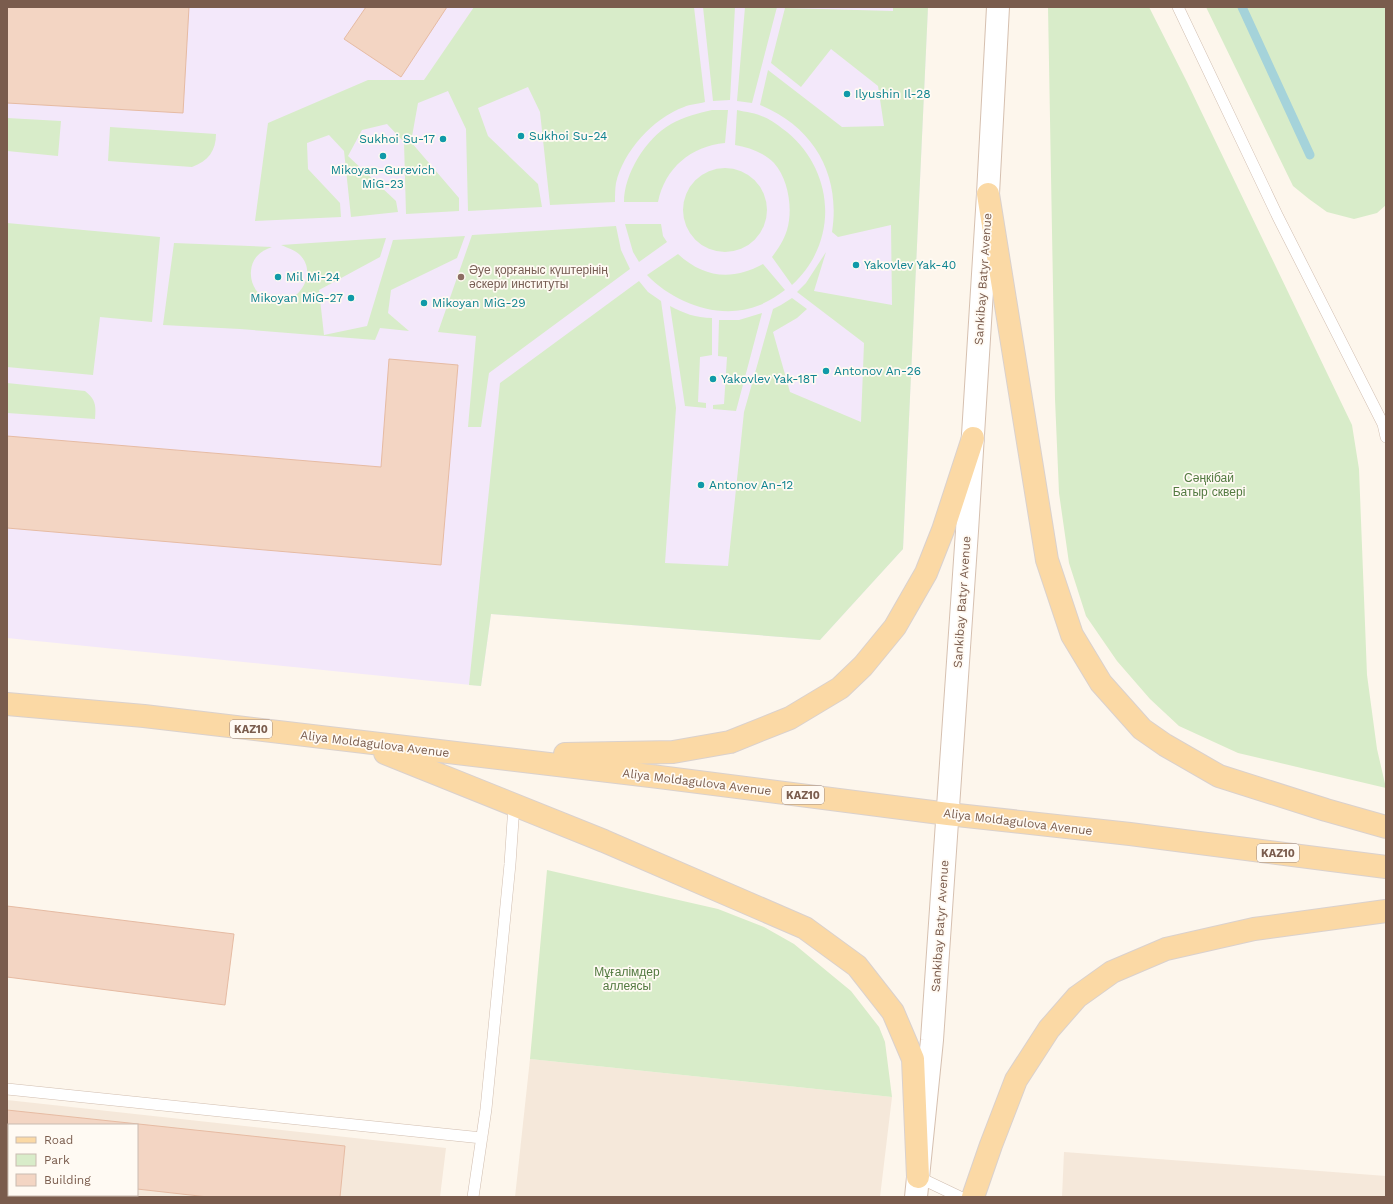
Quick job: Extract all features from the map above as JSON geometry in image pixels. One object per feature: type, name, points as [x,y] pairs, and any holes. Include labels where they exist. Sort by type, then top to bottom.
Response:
[{"type":"main road","name":"Sankibay Batyr Avenue","points":[[917,1187],[932,1040],[948,814],[973,438],[998,7]]},
{"type":"main road","points":[[988,194],[1047,560],[1072,635],[1101,682],[1142,729],[1165,745],[1219,776],[1326,810],[1386,827]]},
{"type":"main road","points":[[464,754],[600,754],[673,752],[730,742],[790,718],[840,688],[863,666],[895,627],[926,573],[943,530],[973,438]]},
{"type":"main road","name":"Aliya Moldagulova Avenue","points":[[7,704],[144,716],[658,777],[948,814],[1130,834],[1386,867]]},
{"type":"main road","points":[[358,742],[604,841],[805,928],[857,966],[893,1012],[913,1059],[917,1187]]},
{"type":"main road","points":[[973,1197],[1016,1080],[1049,1028],[1077,997],[1112,972],[1166,949],[1254,929],[1386,911]]},
{"type":"lane","points":[[1178,7],[1278,217],[1383,424],[1386,437]]},
{"type":"lane","points":[[474,1197],[486,1109],[508,887],[514,805]]},
{"type":"lane","points":[[7,1089],[482,1138]]},
{"type":"lane","points":[[917,1187],[960,1197]]},
{"type":"shaded area","name":"Әуе қорғаныс күштерінің әскери институты","points":[[7,7],[928,7],[903,549],[820,640],[491,614],[481,686],[7,638]]},
{"type":"shaded area","points":[[530,1059],[892,1097],[880,1197],[515,1197]]},
{"type":"shaded area","points":[[7,1100],[446,1148],[440,1197],[7,1197]]},
{"type":"shaded area","points":[[1064,1152],[1386,1176],[1386,1197],[1062,1197]]},
{"type":"green space","points":[[474,7],[694,7],[705,102],[686,106],[672,112],[651,128],[632,148],[625,160],[616,183],[615,202],[550,205],[540,112],[528,87],[478,108],[488,136],[538,184],[542,207],[468,211],[466,129],[448,91],[418,103],[411,142],[459,198],[459,211],[406,214],[404,142],[387,124],[362,130],[348,156],[396,201],[398,212],[351,217],[344,151],[329,135],[307,143],[308,169],[340,203],[341,217],[255,221],[268,123],[368,80],[424,80]]},
{"type":"green space","points":[[703,7],[735,7],[730,100],[713,101]]},
{"type":"green space","points":[[745,7],[777,7],[752,103],[737,101]]},
{"type":"green space","points":[[893,7],[928,7],[903,549],[820,640],[491,614],[481,686],[469,685],[500,383],[639,281],[648,292],[661,301],[676,408],[665,563],[728,566],[744,412],[773,309],[792,298],[807,309],[797,318],[773,332],[790,392],[861,422],[864,343],[797,292],[806,283],[826,252],[814,291],[892,305],[891,225],[838,237],[832,232],[834,211],[832,191],[820,155],[809,140],[795,126],[779,114],[760,105],[768,70],[842,127],[884,126],[878,86],[831,49],[801,87],[771,63],[785,8],[893,11]]},
{"type":"green space","name":"Сәңкібай Батыр сквері","points":[[1048,7],[1149,7],[1187,82],[1352,425],[1359,469],[1367,675],[1377,749],[1386,788],[1238,753],[1179,726],[1150,699],[1117,661],[1086,616],[1069,563],[1059,493],[1055,399]]},
{"type":"green space","points":[[1206,7],[1386,7],[1386,205],[1377,213],[1354,219],[1327,212],[1293,186]]},
{"type":"green space","points":[[712,110],[728,110],[725,143],[701,149],[681,161],[673,169],[667,179],[661,190],[658,202],[624,202],[625,191],[632,169],[645,147],[653,138],[671,124]]},
{"type":"green space","points":[[737,110],[767,118],[787,132],[803,148],[815,167],[822,187],[825,207],[824,228],[818,249],[807,268],[792,285],[772,257],[779,248],[789,222],[790,213],[786,186],[779,170],[770,159],[756,151],[735,145]]},
{"type":"green space","points":[[7,118],[61,121],[58,156],[7,151]]},
{"type":"green space","points":[[110,127],[216,134],[216,140],[210,155],[198,165],[192,167],[108,161]]},
{"type":"green space","points":[[725,168],[741,171],[755,180],[764,194],[767,210],[764,226],[755,240],[741,249],[725,252],[709,249],[695,240],[686,226],[683,210],[686,194],[695,180],[709,171]]},
{"type":"green space","points":[[7,223],[160,237],[152,322],[100,317],[93,375],[7,367]]},
{"type":"green space","points":[[625,224],[661,224],[663,236],[667,242],[639,262],[633,252]]},
{"type":"green space","points":[[616,226],[621,250],[630,269],[489,373],[481,427],[468,427],[476,336],[438,332],[472,235]]},
{"type":"green space","points":[[465,236],[457,258],[391,290],[388,313],[409,331],[380,328],[375,340],[240,329],[163,325],[174,243],[272,247],[257,256],[253,262],[251,278],[254,288],[261,295],[272,301],[282,302],[299,292],[305,283],[307,274],[306,264],[300,255],[294,250],[281,245],[386,238],[380,257],[319,290],[324,335],[367,326],[393,240]]},
{"type":"green space","points":[[678,254],[698,268],[719,274],[729,275],[740,273],[763,264],[785,290],[760,305],[745,309],[730,311],[699,307],[671,294],[647,275]]},
{"type":"green space","points":[[670,306],[690,315],[712,318],[712,355],[700,357],[698,402],[706,403],[706,408],[685,406]]},
{"type":"green space","points":[[762,313],[736,411],[713,409],[713,405],[724,404],[727,357],[718,356],[719,320],[739,320]]},
{"type":"green space","points":[[7,383],[85,391],[93,400],[95,419],[7,413]]},
{"type":"green space","name":"Мұғалімдер аллеясы","points":[[547,870],[718,909],[764,927],[794,944],[851,991],[879,1027],[885,1042],[892,1097],[530,1059]]},
{"type":"building","points":[[7,7],[189,7],[183,113],[7,103]]},
{"type":"building","points":[[366,7],[447,7],[401,77],[344,39]]},
{"type":"building","points":[[389,359],[458,365],[441,565],[7,528],[7,436],[381,467]]},
{"type":"building","points":[[7,906],[234,934],[225,1005],[7,977]]},
{"type":"building","points":[[7,1110],[345,1146],[340,1197],[208,1197],[138,1189],[138,1124],[8,1124],[7,1176]]},
{"type":"waterway","points":[[1242,7],[1310,155]]},
{"type":"place","name":"Ilyushin Il-28","points":[[847,94]]},
{"type":"place","name":"Sukhoi Su-24","points":[[521,136]]},
{"type":"place","name":"Sukhoi Su-17","points":[[443,139]]},
{"type":"place","name":"Mikoyan-Gurevich MiG-23","points":[[383,156]]},
{"type":"place","name":"Yakovlev Yak-40","points":[[856,265]]},
{"type":"place","name":"Mil Mi-24","points":[[278,277]]},
{"type":"place","name":"Әуе қорғаныс күштерінің әскери институты","points":[[461,277]]},
{"type":"place","name":"Mikoyan MiG-27","points":[[351,298]]},
{"type":"place","name":"Mikoyan MiG-29","points":[[424,303]]},
{"type":"place","name":"Antonov An-26","points":[[826,371]]},
{"type":"place","name":"Yakovlev Yak-18T","points":[[713,379]]},
{"type":"place","name":"Antonov An-12","points":[[701,485]]}]
